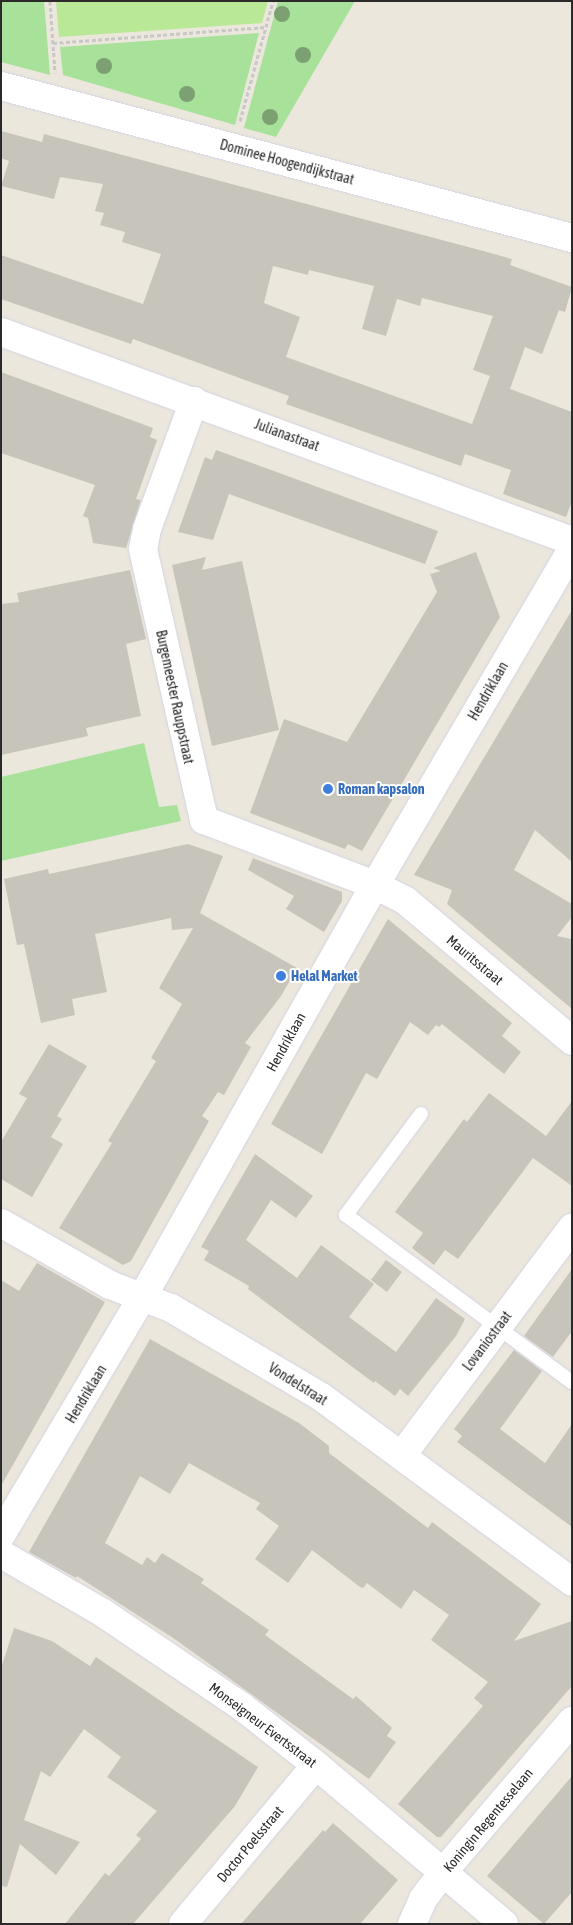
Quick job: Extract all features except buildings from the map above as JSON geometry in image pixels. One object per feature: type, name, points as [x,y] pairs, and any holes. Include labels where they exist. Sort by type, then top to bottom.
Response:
[{"type":"street","name":"Dominee Hoogendijkstraat","points":[[1,86],[572,238]]},
{"type":"street","name":"Julianastraat","points":[[1,332],[572,540]]},
{"type":"street","name":"Burgemeester Rauppstraat","points":[[194,401],[146,529],[143,549],[201,812],[204,820],[217,826],[375,885]]},
{"type":"street","name":"Hendriklaan","points":[[1,1535],[142,1298],[375,885],[572,549]]},
{"type":"street","name":"Mauritsstraat","points":[[375,885],[406,901],[572,1041]]},
{"type":"street","name":"Vondelstraat","points":[[1,1223],[110,1285],[171,1308],[320,1396],[572,1582]]},
{"type":"street","name":"Lovaniostraat","points":[[402,1455],[572,1228]]},
{"type":"street","name":"Monseigneur Evertsstraat","points":[[1,1554],[164,1653],[241,1706],[316,1765],[504,1924]]},
{"type":"street","name":"Koningin Regentesselaan","points":[[412,1924],[423,1899],[443,1872],[572,1721]]},
{"type":"street","name":"Doctor Poelsstraat","points":[[183,1924],[316,1765]]},
{"type":"lane","points":[[421,1114],[346,1215],[572,1382]]},
{"type":"path","points":[[50,1],[58,101]]},
{"type":"path","points":[[233,148],[272,1]]},
{"type":"path","points":[[53,43],[266,27]]},
{"type":"green space","points":[[1,1],[44,1],[50,75],[1,62]]},
{"type":"green space","points":[[56,1],[268,1],[262,23],[59,37]]},
{"type":"green space","points":[[278,1],[355,1],[276,137],[244,128]]},
{"type":"green space","points":[[259,33],[235,125],[63,75],[60,47]]},
{"type":"green space","points":[[144,743],[159,807],[177,805],[181,821],[1,861],[1,777]]},
{"type":"place","name":"Roman kapsalon","points":[[328,789]]},
{"type":"place","name":"Helal Market","points":[[281,976]]}]
